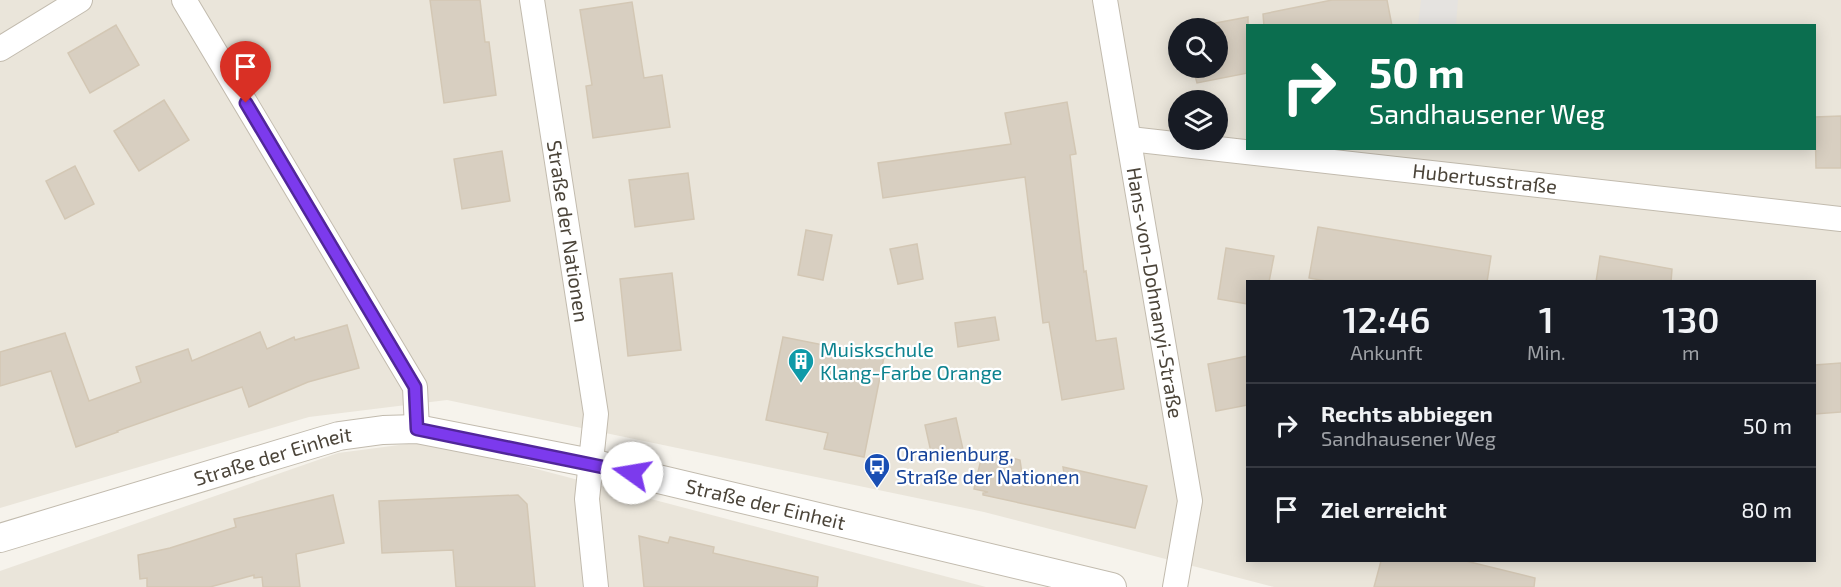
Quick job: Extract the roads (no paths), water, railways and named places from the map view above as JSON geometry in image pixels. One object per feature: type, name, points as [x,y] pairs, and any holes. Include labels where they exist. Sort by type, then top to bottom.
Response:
[{"type":"street","points":[[0,49],[80,0]]},
{"type":"street","points":[[184,0],[415,387],[417,429]]},
{"type":"street","name":"Straße der Nationen","points":[[532,0],[596,414],[587,499],[596,587]]},
{"type":"street","name":"Hans-von-Dohnanyi-Straße","points":[[1105,0],[1190,501],[1175,587]]},
{"type":"street","name":"Hubertusstraße","points":[[1130,139],[1841,219]]},
{"type":"street","name":"Straße der Einheit","points":[[0,538],[339,436],[383,430],[417,429],[591,464],[1054,581],[1112,587]]},
{"type":"place","name":"Muiskschule Klang-Farbe Orange","points":[[801,384]]},
{"type":"place","name":"Oranienburg, Straße der Nationen","points":[[877,489]]}]
